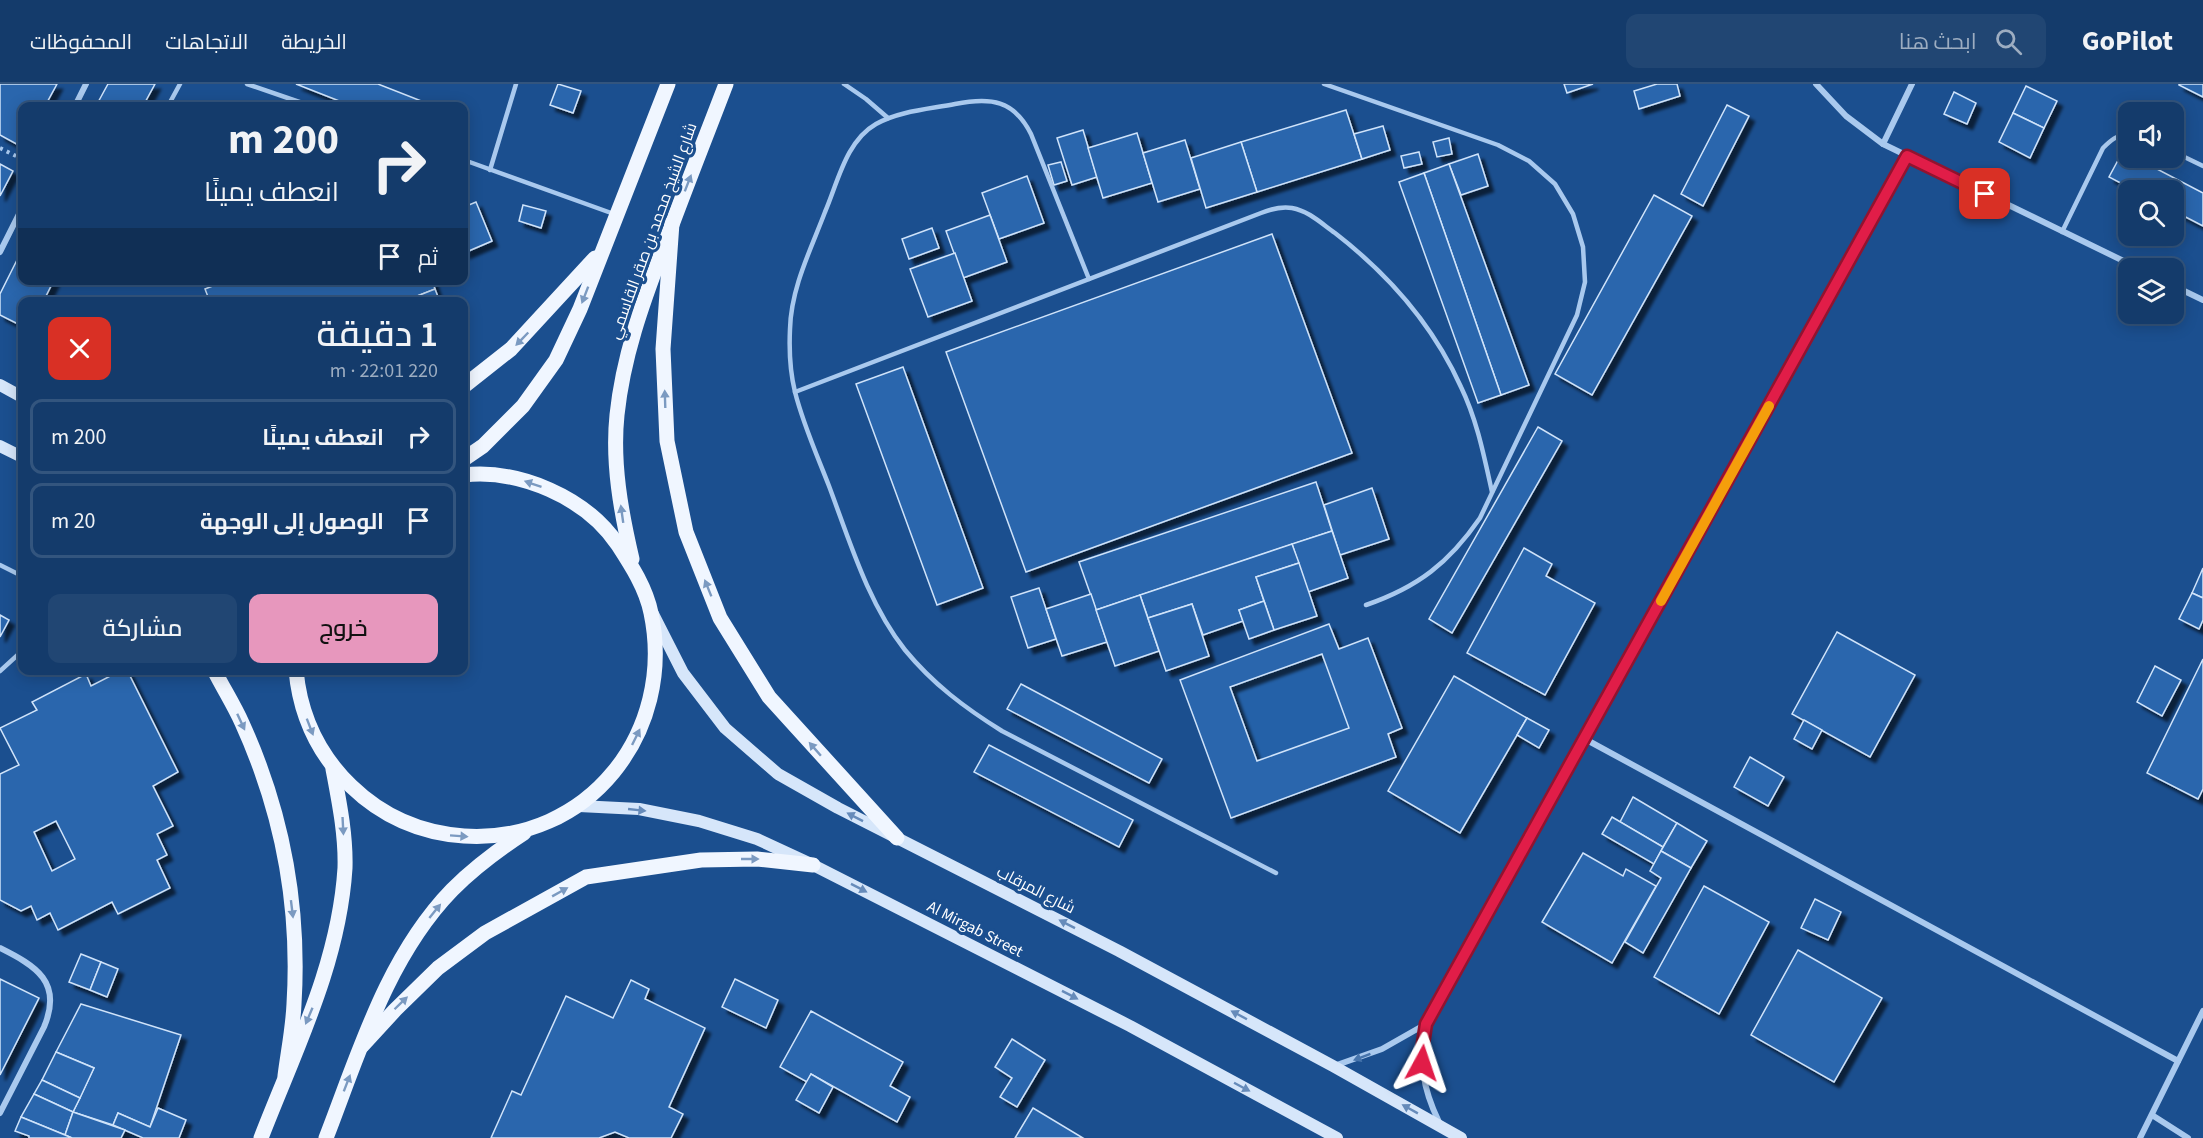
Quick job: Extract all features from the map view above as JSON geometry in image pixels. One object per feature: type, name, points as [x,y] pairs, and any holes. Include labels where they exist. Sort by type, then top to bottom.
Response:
[{"type":"main road","points":[[468,456],[483,446],[523,406],[556,360],[580,309],[668,84]]},
{"type":"main road","name":"شارع الشيخ محمد بن صقر القاسمي","points":[[635,571],[623,520],[618,479],[617,417],[624,366],[638,316],[672,222],[726,84]]},
{"type":"main road","points":[[672,222],[663,349],[667,441],[686,532],[720,618],[769,697],[897,838]]},
{"type":"main road","points":[[468,383],[511,350],[603,249]]},
{"type":"main road","points":[[0,385],[18,395]]},
{"type":"main road","points":[[0,446],[18,455]]},
{"type":"main road","points":[[289,675],[298,692],[311,732],[333,769],[364,799],[392,816],[442,835],[485,837],[528,830],[554,820],[579,806],[611,777],[636,740],[640,730],[651,699],[657,655],[651,611],[635,571],[613,538],[585,511],[552,491],[514,478],[468,475]]},
{"type":"main road","name":"شارع المرقاب","points":[[651,611],[683,674],[725,728],[778,774],[838,808],[1119,951],[1461,1138]]},
{"type":"main road","points":[[217,675],[242,721],[269,789],[286,859],[295,931],[295,994],[285,1076]]},
{"type":"main road","points":[[296,675],[298,692]]},
{"type":"main road","points":[[261,1138],[315,1003],[340,915],[345,866],[343,827],[333,769]]},
{"type":"main road","name":"Al Mirgab Street","points":[[579,806],[639,809],[699,820],[758,839],[1130,1026],[1337,1138]]},
{"type":"main road","points":[[326,1138],[395,970],[421,929],[452,891],[473,871],[528,830]]},
{"type":"main road","points":[[362,1046],[438,968],[485,933],[586,878],[701,860],[757,859],[813,865]]},
{"type":"street","points":[[77,102],[86,84]]},
{"type":"street","points":[[1816,84],[1846,116],[1883,144],[2118,259]]},
{"type":"street","points":[[1883,144],[1912,84]]},
{"type":"street","points":[[1441,1126],[1429,1102],[1423,1077],[1422,1050],[1426,1024],[1907,156]]},
{"type":"street","points":[[0,252],[18,216]]},
{"type":"street","points":[[2184,291],[2203,300]]},
{"type":"street","points":[[1585,739],[2178,1061]]},
{"type":"street","points":[[0,948],[33,965],[42,975],[51,1001],[50,1014],[0,1113]]},
{"type":"street","points":[[2140,1138],[2203,1011]]},
{"type":"street","points":[[1333,1066],[1382,1049],[1426,1024]]},
{"type":"street","points":[[2151,1115],[2188,1138]]},
{"type":"lane","points":[[170,102],[180,84]]},
{"type":"lane","points":[[247,84],[299,102]]},
{"type":"lane","points":[[490,170],[516,84]]},
{"type":"lane","points":[[844,84],[888,118]]},
{"type":"lane","points":[[1324,84],[1498,145],[1529,161],[1555,184],[1573,214],[1583,247],[1584,259],[1584,282],[1577,315],[1480,518],[1464,542],[1420,581],[1394,595],[1366,605]]},
{"type":"lane","points":[[1089,279],[1031,134],[1024,121],[1013,110],[1000,103],[985,100],[888,118],[865,133],[849,154],[805,262],[795,294],[790,327],[790,359],[795,392],[862,573],[880,612],[904,648],[932,681],[965,709],[1002,731],[1276,873]]},
{"type":"lane","points":[[2062,232],[2103,148],[2111,140],[2118,138]]},
{"type":"lane","points":[[2184,157],[2203,166]]},
{"type":"lane","points":[[468,162],[617,214]]},
{"type":"lane","points":[[795,392],[1276,208],[1292,208],[1307,213],[1364,256],[1402,294],[1435,339],[1461,387],[1481,438],[1492,492]]},
{"type":"lane","points":[[0,565],[18,574]]},
{"type":"lane","points":[[0,671],[18,655]]},
{"type":"path","points":[[0,148],[18,157]]},
{"type":"shaded area","points":[[1322,654],[1349,728],[1257,761],[1230,687]]},
{"type":"building","points":[[0,84],[57,84],[47,102],[18,102],[18,145],[0,135]]},
{"type":"building","points":[[108,84],[155,84],[145,102],[98,102]]},
{"type":"building","points":[[296,84],[378,84],[424,102],[342,102]]},
{"type":"building","points":[[558,84],[581,91],[573,113],[550,105]]},
{"type":"building","points":[[1564,84],[1593,84],[1567,93]]},
{"type":"building","points":[[1657,84],[1677,84],[1680,96],[1639,109],[1634,91]]},
{"type":"building","points":[[2179,84],[2203,84],[2203,97],[2179,85]]},
{"type":"building","points":[[2026,86],[2057,101],[2044,128],[2013,113]]},
{"type":"building","points":[[1954,92],[1976,103],[1967,124],[1944,114]]},
{"type":"building","points":[[1727,105],[1749,116],[1703,206],[1681,194]]},
{"type":"building","points":[[1346,110],[1362,159],[1257,192],[1241,142]]},
{"type":"building","points":[[2013,113],[2044,128],[2030,158],[1999,142]]},
{"type":"building","points":[[1383,126],[1390,150],[1362,159],[1354,134]]},
{"type":"building","points":[[1083,130],[1097,177],[1072,185],[1057,138]]},
{"type":"building","points":[[1137,133],[1152,183],[1103,198],[1088,148]]},
{"type":"building","points":[[1449,138],[1452,154],[1437,157],[1433,142]]},
{"type":"building","points":[[1185,140],[1200,189],[1158,202],[1143,153]]},
{"type":"building","points":[[1241,142],[1257,192],[1206,208],[1191,158]]},
{"type":"building","points":[[1419,152],[1422,164],[1404,168],[1401,156]]},
{"type":"building","points":[[1478,154],[1488,186],[1461,195],[1449,164]]},
{"type":"building","points":[[2118,160],[2118,168],[2155,168],[2178,180],[2118,182],[2109,177]]},
{"type":"building","points":[[1061,162],[1067,181],[1054,185],[1048,165]]},
{"type":"building","points":[[0,164],[13,171],[0,196]]},
{"type":"building","points":[[1449,164],[1529,385],[1501,395],[1424,173]]},
{"type":"building","points":[[1424,173],[1501,395],[1478,403],[1399,182]]},
{"type":"building","points":[[1027,176],[1044,223],[999,239],[982,193]]},
{"type":"building","points":[[2184,183],[2203,193],[2203,226],[2184,216]]},
{"type":"building","points":[[1654,195],[1692,216],[1592,395],[1555,374]]},
{"type":"building","points":[[476,202],[492,241],[468,251],[468,205]]},
{"type":"building","points":[[523,205],[546,211],[541,228],[519,221]]},
{"type":"building","points":[[990,215],[1007,262],[963,278],[946,231]]},
{"type":"building","points":[[932,228],[939,248],[909,259],[902,239]]},
{"type":"building","points":[[1272,234],[1352,453],[1026,572],[946,352]]},
{"type":"building","points":[[955,253],[972,301],[928,317],[910,269]]},
{"type":"building","points":[[18,258],[18,285],[52,285],[46,297],[18,297],[18,324],[0,315],[0,294]]},
{"type":"building","points":[[215,285],[434,285],[435,289],[415,297],[208,297],[205,289]]},
{"type":"building","points":[[435,289],[438,297],[415,297]]},
{"type":"building","points":[[903,367],[983,588],[937,605],[856,384]]},
{"type":"building","points":[[1538,427],[1562,441],[1452,633],[1429,619]]},
{"type":"building","points":[[1316,482],[1332,531],[1096,610],[1079,562]]},
{"type":"building","points":[[1372,488],[1389,539],[1340,555],[1324,505]]},
{"type":"building","points":[[1332,531],[1348,578],[1308,592],[1292,544]]},
{"type":"building","points":[[1292,544],[1299,563],[1256,577],[1264,601],[1239,610],[1243,621],[1203,635],[1192,604],[1148,618],[1140,595]]},
{"type":"building","points":[[1524,548],[1552,564],[1546,576],[1595,603],[1545,695],[1467,653]]},
{"type":"building","points":[[1299,563],[1317,616],[1274,630],[1256,577]]},
{"type":"building","points":[[2203,568],[2203,598],[2192,593]]},
{"type":"building","points":[[1039,588],[1056,639],[1028,648],[1011,597]]},
{"type":"building","points":[[2192,593],[2203,598],[2203,620],[2199,629],[2179,619]]},
{"type":"building","points":[[1091,594],[1107,642],[1062,656],[1046,609]]},
{"type":"building","points":[[1140,595],[1159,651],[1115,666],[1096,610]]},
{"type":"building","points":[[1264,601],[1274,630],[1249,639],[1239,610]]},
{"type":"building","points":[[1192,604],[1209,656],[1166,671],[1148,618]]},
{"type":"building","points":[[0,615],[9,620],[0,637]]},
{"type":"building","points":[[1329,624],[1339,649],[1368,638],[1402,728],[1388,734],[1396,757],[1231,818],[1180,680]],"holes":[[[1322,654],[1349,728],[1257,761],[1230,687]]]},
{"type":"building","points":[[1837,632],[1915,675],[1870,757],[1792,714]]},
{"type":"building","points":[[2203,659],[2203,789],[2198,799],[2147,773]]},
{"type":"building","points":[[2155,666],[2181,680],[2162,716],[2137,702]]},
{"type":"building","points":[[86,675],[91,686],[112,675],[130,675],[178,772],[153,786],[173,826],[157,834],[167,855],[157,860],[170,888],[118,914],[112,902],[58,930],[50,913],[37,920],[31,906],[21,911],[0,900],[0,774],[19,765],[0,728],[37,710],[32,702]],"holes":[[[56,821],[75,859],[52,871],[34,832]]]},
{"type":"building","points":[[1454,676],[1527,718],[1460,833],[1388,791]]},
{"type":"building","points":[[1021,684],[1162,759],[1149,783],[1007,709]]},
{"type":"building","points":[[1527,718],[1549,730],[1539,748],[1517,735]]},
{"type":"building","points":[[1804,720],[1822,730],[1812,749],[1794,739]]},
{"type":"building","points":[[989,745],[1133,820],[1119,847],[974,772]]},
{"type":"building","points":[[1750,757],[1784,777],[1768,806],[1734,787]]},
{"type":"building","points":[[1633,797],[1677,823],[1663,847],[1620,822]]},
{"type":"building","points":[[1612,817],[1663,847],[1654,864],[1602,834]]},
{"type":"building","points":[[1677,823],[1707,841],[1691,868],[1661,851]]},
{"type":"building","points":[[1661,851],[1691,868],[1643,953],[1625,942],[1661,878],[1650,871]]},
{"type":"building","points":[[1583,853],[1623,876],[1626,869],[1656,886],[1612,963],[1542,922]]},
{"type":"building","points":[[1704,886],[1769,922],[1719,1014],[1654,977]]},
{"type":"building","points":[[1815,899],[1841,912],[1828,940],[1801,928]]},
{"type":"building","points":[[1798,950],[1882,998],[1834,1082],[1751,1035]]},
{"type":"building","points":[[81,954],[101,962],[90,990],[69,982]]},
{"type":"building","points":[[101,962],[118,969],[107,997],[90,990]]},
{"type":"building","points":[[0,979],[39,998],[0,1075]]},
{"type":"building","points":[[735,979],[778,1000],[766,1028],[722,1007]]},
{"type":"building","points":[[631,980],[649,989],[645,999],[705,1028],[669,1107],[683,1114],[671,1138],[629,1138],[615,1132],[599,1138],[491,1138],[512,1091],[521,1095],[566,996],[613,1018]]},
{"type":"building","points":[[81,1004],[181,1035],[150,1127],[118,1113],[113,1125],[73,1112],[94,1068],[56,1052]]},
{"type":"building","points":[[811,1011],[903,1062],[890,1086],[910,1097],[897,1122],[811,1074],[807,1082],[780,1067]]},
{"type":"building","points":[[1012,1039],[1045,1060],[1017,1107],[1000,1097],[1012,1078],[995,1067]]},
{"type":"building","points":[[56,1052],[94,1068],[80,1098],[42,1080]]},
{"type":"building","points":[[811,1074],[833,1087],[819,1113],[796,1100]]},
{"type":"building","points":[[42,1080],[80,1098],[73,1112],[34,1094]]},
{"type":"building","points":[[34,1094],[73,1112],[65,1135],[21,1117]]},
{"type":"building","points":[[158,1108],[186,1120],[179,1138],[143,1138],[113,1125],[118,1113],[150,1127]]},
{"type":"building","points":[[1033,1108],[1083,1138],[1015,1138]]},
{"type":"building","points":[[73,1112],[125,1130],[121,1138],[72,1138],[65,1135]]},
{"type":"building","points":[[21,1117],[72,1138],[29,1138],[15,1131]]},
{"type":"slow traffic","points":[[1661,601],[1769,406]]},
{"type":"route","points":[[1422,1063],[1426,1024],[1907,156],[1985,194]]}]
